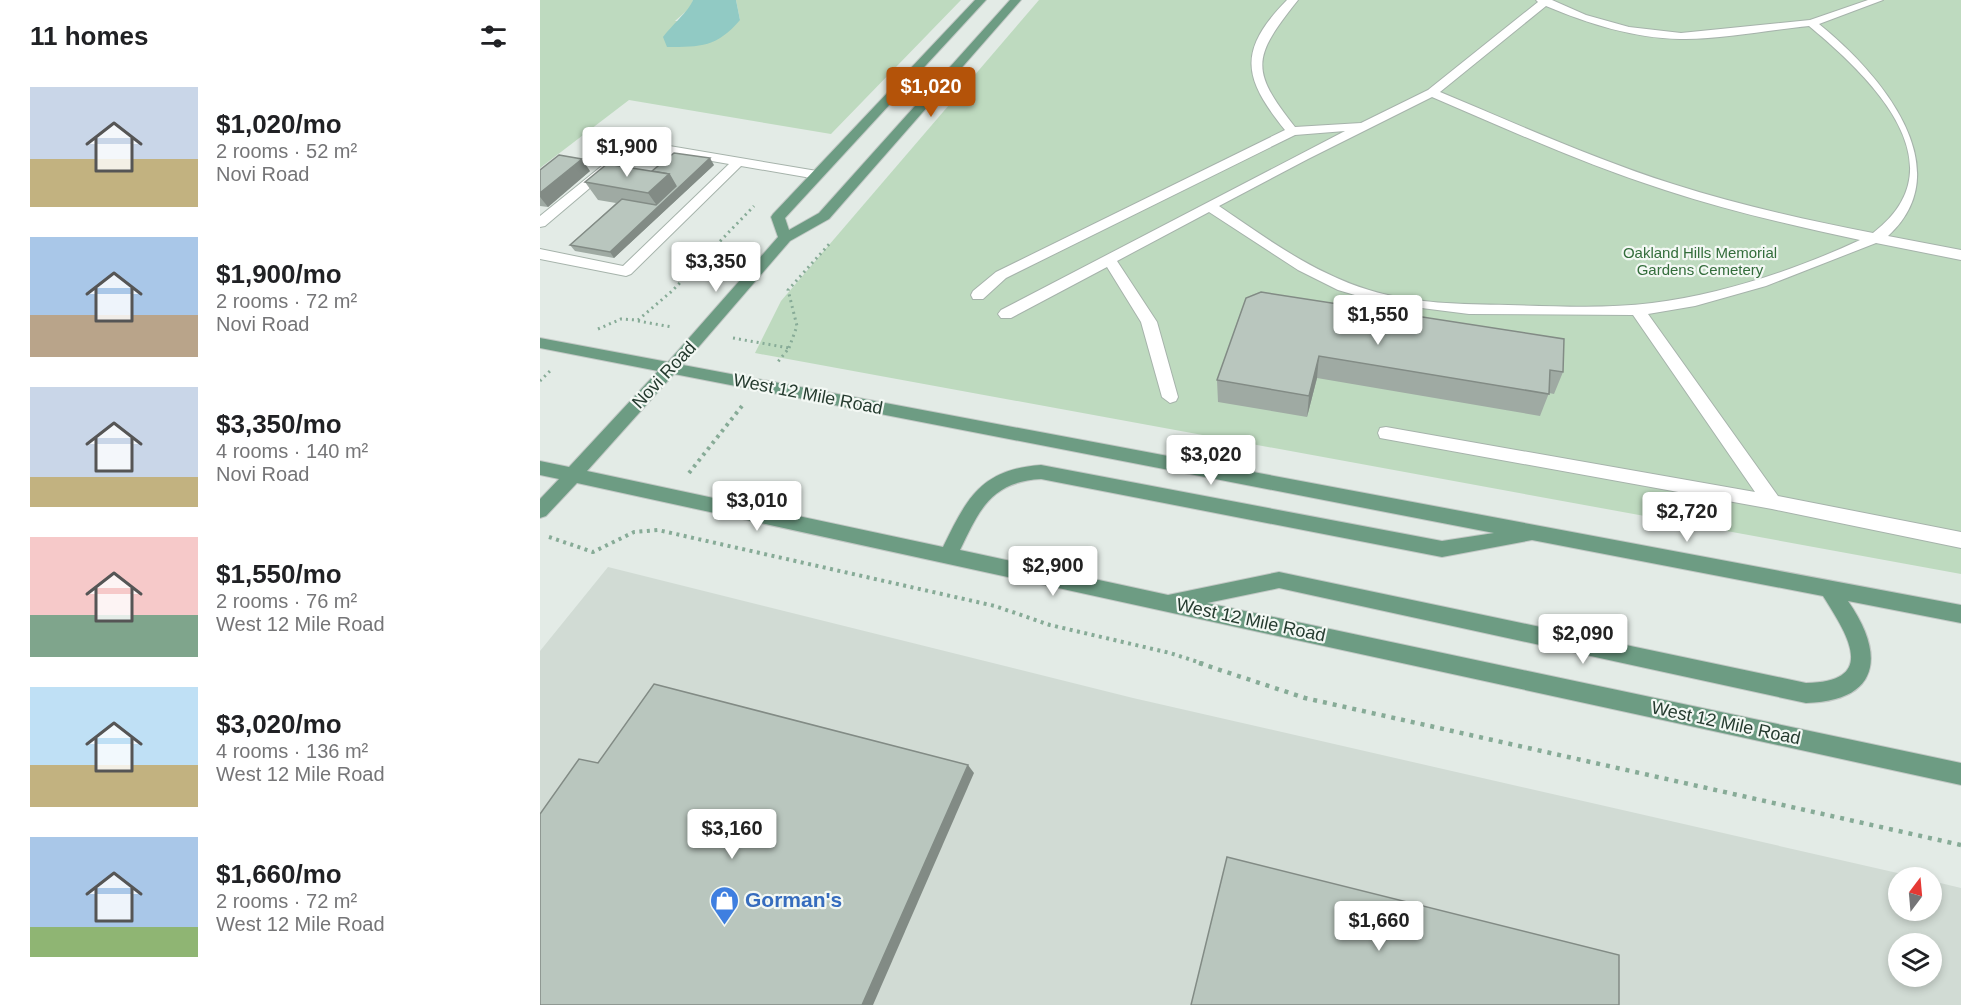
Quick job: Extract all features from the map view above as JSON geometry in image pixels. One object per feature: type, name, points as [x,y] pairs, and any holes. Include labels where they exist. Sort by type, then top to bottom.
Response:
[{"type":"main road","points":[[785,238],[778,217],[981,0]]},
{"type":"main road","name":"Novi Road","points":[[540,511],[785,238],[824,216],[1016,0]]},
{"type":"main road","name":"West 12 Mile Road","points":[[540,343],[1961,614]]},
{"type":"main road","name":"West 12 Mile Road","points":[[540,468],[1961,774]]},
{"type":"main road","points":[[948,555],[983,491],[1009,474],[1025,471],[1052,474],[1442,549],[1537,533]]},
{"type":"main road","points":[[1166,602],[1279,580],[1806,693],[1824,694],[1839,690],[1852,682],[1860,671],[1862,657],[1856,631],[1829,589]]},
{"type":"lane","points":[[1292,130],[1263,93],[1258,72],[1262,39],[1280,13],[1293,0]]},
{"type":"lane","points":[[1006,314],[1209,206],[1432,93],[1544,1],[1604,24],[1665,35],[1697,36],[1811,23],[1878,0]]},
{"type":"lane","points":[[1209,206],[1302,268],[1366,294],[1463,309],[1570,312],[1636,309],[1672,305],[1757,286],[1876,238],[1912,214],[1924,200],[1932,184],[1931,150],[1920,129],[1902,105],[1811,23]]},
{"type":"lane","points":[[1432,93],[1630,174],[1783,220],[1961,255]]},
{"type":"lane","points":[[978,295],[1001,274],[1292,130],[1366,125]]},
{"type":"lane","points":[[540,223],[634,144],[817,175]]},
{"type":"lane","points":[[540,254],[626,271],[738,162]]},
{"type":"lane","points":[[1109,259],[1149,322],[1170,397]]},
{"type":"lane","points":[[1636,309],[1772,502]]},
{"type":"lane","points":[[1386,433],[1772,502],[1961,540]]},
{"type":"path","points":[[540,381],[570,350],[610,322],[621,319],[638,321],[672,291],[789,170]]},
{"type":"path","points":[[789,348],[797,335],[798,325],[788,290],[834,238]]},
{"type":"path","points":[[540,534],[593,552],[634,532],[658,530],[995,606],[1050,625],[1170,653],[1305,698],[1961,845]]},
{"type":"shaded area","points":[[608,567],[1133,698],[1888,871],[1888,921],[1942,921],[1942,883],[1961,888],[1961,1005],[540,1005],[540,651]]},
{"type":"green space","points":[[540,0],[693,0],[691,7],[675,21],[740,20],[736,0],[961,0],[831,134],[629,100],[540,168]]},
{"type":"green space","name":"Oakland Hills Memorial Gardens Cemetery","points":[[1039,0],[1961,0],[1961,574],[755,353],[781,301]]},
{"type":"water","points":[[693,0],[736,0],[740,20],[724,36],[708,44],[667,47],[663,37]]},
{"type":"building","points":[[674,153],[710,158],[610,252],[570,245],[622,199],[656,205],[676,186],[669,174],[652,171]]},
{"type":"building","points":[[559,155],[582,159],[540,193],[540,170]]},
{"type":"building","points":[[607,164],[669,174],[648,193],[585,182]]},
{"type":"building","points":[[1261,292],[1564,339],[1563,372],[1550,370],[1549,394],[1319,356],[1309,396],[1217,380],[1246,298]]},
{"type":"building","name":"Gorman's","points":[[654,684],[968,765],[862,1005],[540,1005],[540,814],[579,759],[598,763]]},
{"type":"building","points":[[1227,857],[1619,955],[1619,1005],[1191,1005]]},
{"type":"place","name":"Gorman's","points":[[724,926]]}]
